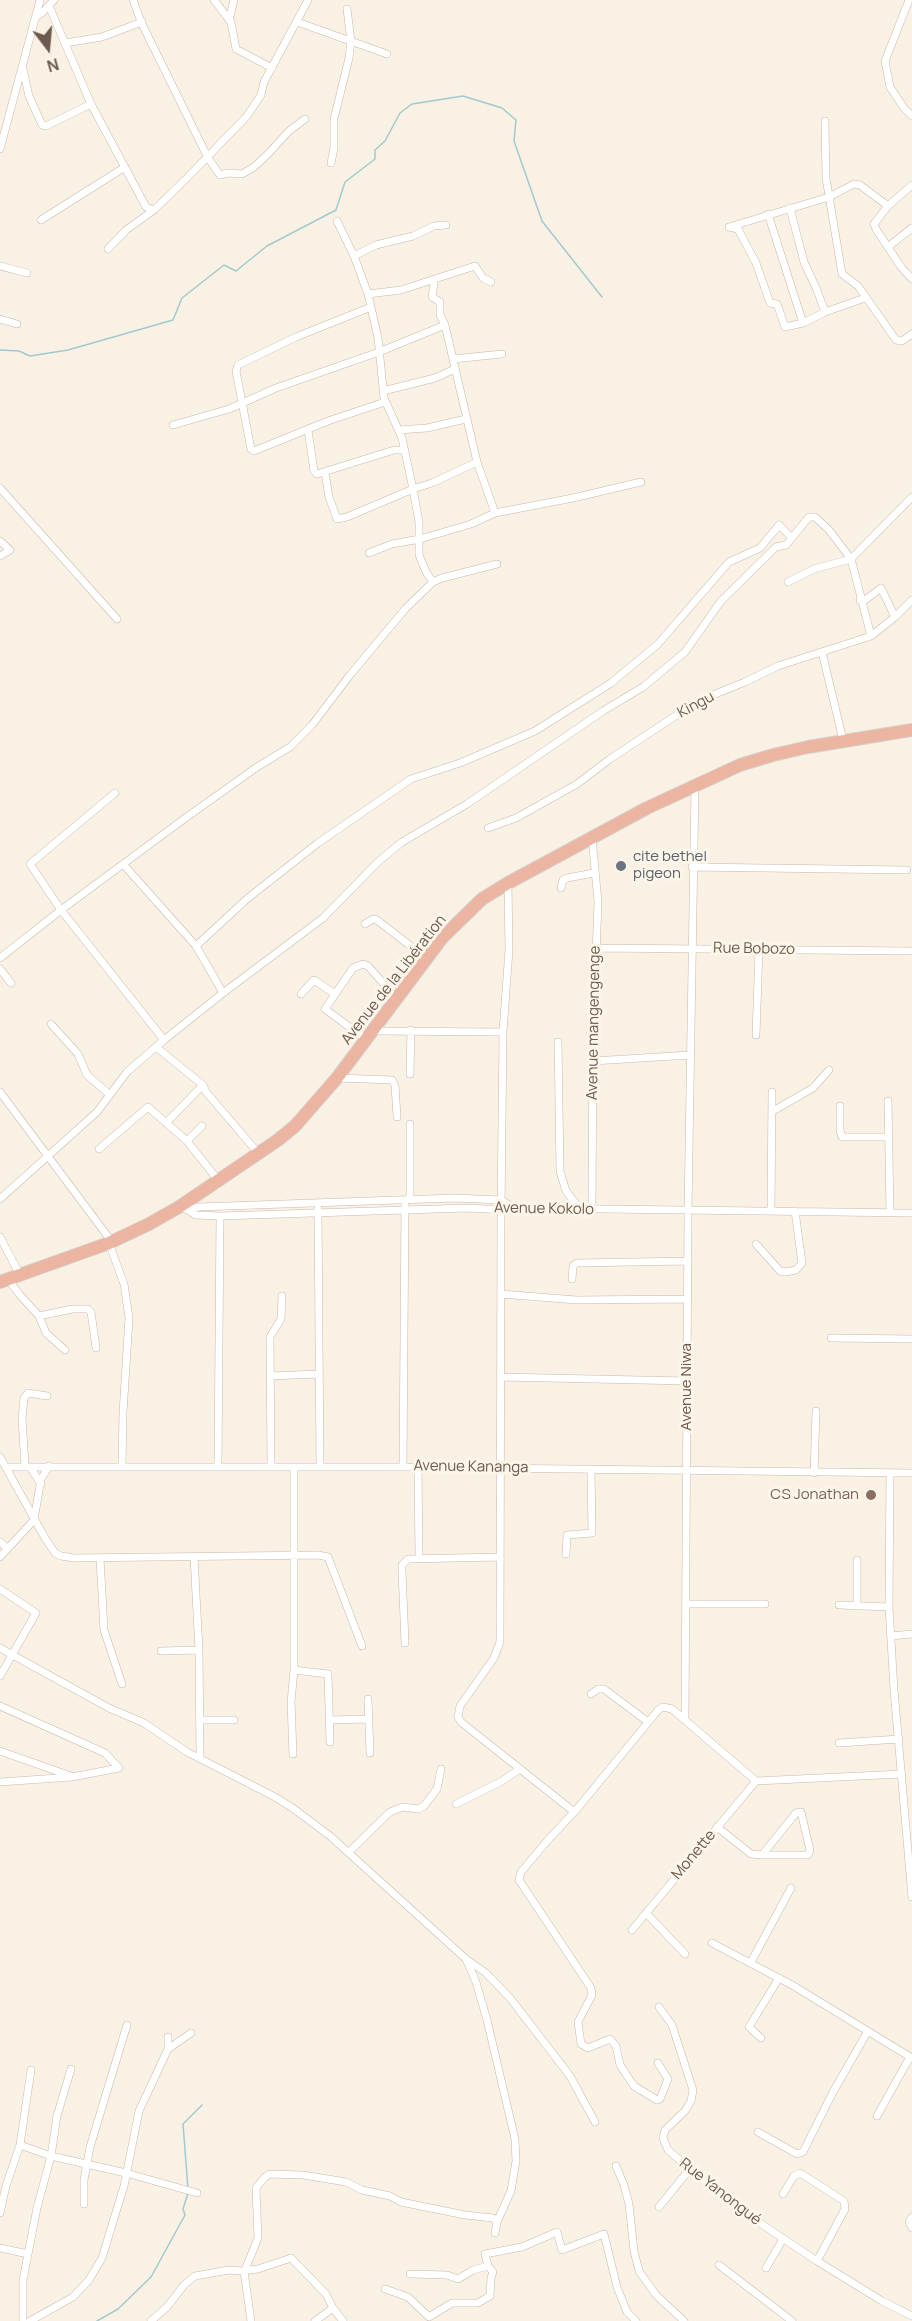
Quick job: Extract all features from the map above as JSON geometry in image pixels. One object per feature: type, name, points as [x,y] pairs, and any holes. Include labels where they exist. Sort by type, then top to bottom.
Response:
[{"type":"highway","name":"Avenue de la Libération","points":[[10,1279],[110,1242],[183,1208],[218,1180],[259,1154],[295,1126],[370,1035],[442,938],[482,899],[508,883],[592,837],[740,765],[773,755],[843,740],[912,730]]},
{"type":"street","points":[[0,149],[40,0]]},
{"type":"street","points":[[133,0],[208,158],[219,176],[228,172],[242,174],[263,159],[289,130],[305,119]]},
{"type":"street","points":[[214,0],[229,20],[236,49],[272,68]]},
{"type":"street","points":[[229,20],[234,0]]},
{"type":"street","points":[[108,249],[126,230],[154,210],[208,158],[247,116],[261,95],[272,68],[308,0]]},
{"type":"street","points":[[909,0],[885,61],[890,87],[912,116]]},
{"type":"street","points":[[37,16],[51,3],[91,104],[146,207],[154,210]]},
{"type":"street","points":[[331,163],[334,148],[334,119],[351,42],[348,9]]},
{"type":"street","points":[[65,43],[102,37],[142,22]]},
{"type":"street","points":[[297,22],[387,54]]},
{"type":"street","points":[[23,67],[29,96],[42,125],[46,126],[91,104]]},
{"type":"street","points":[[825,121],[825,166],[842,274],[858,286],[896,340],[902,341],[912,334]]},
{"type":"street","points":[[42,220],[125,167]]},
{"type":"street","points":[[866,298],[825,312],[803,323],[785,327],[777,304],[770,303],[756,262],[738,230],[729,227],[829,197],[851,185],[860,185],[888,207]]},
{"type":"street","points":[[912,185],[888,207],[874,224],[912,279]]},
{"type":"street","points":[[790,208],[804,262],[825,312]]},
{"type":"street","points":[[768,214],[803,323]]},
{"type":"street","points":[[337,221],[354,256],[368,294],[379,352],[385,402],[399,430],[413,489],[420,539],[417,544],[421,563],[433,582]]},
{"type":"street","points":[[354,256],[376,245],[413,236],[434,226],[446,225]]},
{"type":"street","points":[[888,247],[912,228]]},
{"type":"street","points":[[0,266],[27,273]]},
{"type":"street","points":[[368,294],[401,290],[475,266],[483,278],[491,282]]},
{"type":"street","points":[[432,280],[434,284],[432,297],[440,302],[440,315],[445,325],[477,462],[495,513]]},
{"type":"street","points":[[371,307],[321,326],[238,365],[236,371],[251,449],[254,451],[328,421],[385,402]]},
{"type":"street","points":[[0,319],[17,324]]},
{"type":"street","points":[[173,425],[241,404],[276,388],[379,352],[445,325]]},
{"type":"street","points":[[453,359],[502,354]]},
{"type":"street","points":[[383,391],[435,378],[455,369]]},
{"type":"street","points":[[399,430],[427,428],[466,419]]},
{"type":"street","points":[[308,430],[314,471],[317,474],[394,450],[404,450]]},
{"type":"street","points":[[325,473],[329,497],[337,519],[432,483],[477,462]]},
{"type":"street","points":[[369,553],[392,544],[420,539],[471,524],[495,513],[641,482]]},
{"type":"street","points":[[0,488],[117,618]]},
{"type":"street","points":[[788,582],[814,569],[850,559],[912,497]]},
{"type":"street","points":[[0,1199],[97,1112],[127,1072],[223,993],[323,918],[379,861],[402,842],[467,804],[603,711],[643,687],[685,652],[722,601],[776,547],[786,544],[808,517],[814,517],[829,530],[850,559],[871,636]]},
{"type":"street","points":[[195,946],[248,898],[318,843],[411,778],[460,763],[535,731],[611,683],[658,644],[729,562],[760,548],[779,525],[792,538]]},
{"type":"street","points":[[0,541],[9,550],[0,556]]},
{"type":"street","points":[[0,958],[61,909],[257,768],[290,747],[312,725],[406,608],[433,582],[497,564]]},
{"type":"street","points":[[860,600],[865,600],[881,588],[895,617]]},
{"type":"street","name":"Kingu","points":[[488,828],[516,818],[577,784],[610,759],[698,701],[778,666],[871,636],[912,600]]},
{"type":"street","points":[[822,652],[843,740]]},
{"type":"street","name":"Avenue Niwa","points":[[685,1720],[687,1299],[695,785]]},
{"type":"street","points":[[116,793],[30,864],[61,909],[164,1040]]},
{"type":"street","name":"Avenue mangengenge","points":[[591,1209],[597,895],[592,837]]},
{"type":"street","points":[[123,864],[195,946],[223,993]]},
{"type":"street","points":[[693,867],[907,870]]},
{"type":"street","points":[[561,888],[563,880],[567,878],[594,873]]},
{"type":"street","points":[[508,883],[509,950],[503,1032],[498,1650],[460,1706],[458,1717],[461,1722],[573,1811]]},
{"type":"street","points":[[365,924],[373,919],[377,920],[426,958]]},
{"type":"street","name":"Rue Bobozo","points":[[596,948],[912,951]]},
{"type":"street","points":[[756,1035],[759,950]]},
{"type":"street","points":[[394,1002],[384,984],[368,966],[363,964],[353,968],[325,1009],[370,1035],[411,1030],[503,1032]]},
{"type":"street","points":[[0,969],[11,983]]},
{"type":"street","points":[[301,994],[316,980],[335,994]]},
{"type":"street","points":[[51,1024],[78,1054],[87,1075],[109,1094]]},
{"type":"street","points":[[410,1074],[411,1030]]},
{"type":"street","points":[[558,1042],[560,1171],[566,1191],[580,1209]]},
{"type":"street","points":[[156,1047],[203,1085],[206,1092],[259,1154]]},
{"type":"street","points":[[593,1061],[690,1055]]},
{"type":"street","points":[[773,1111],[813,1088],[829,1070]]},
{"type":"street","points":[[336,1078],[392,1080],[395,1085],[397,1117]]},
{"type":"street","points":[[167,1122],[203,1085]]},
{"type":"street","points":[[0,1092],[49,1155],[110,1242],[124,1284],[129,1318],[122,1466]]},
{"type":"street","points":[[771,1210],[772,1092]]},
{"type":"street","points":[[888,1101],[890,1212]]},
{"type":"street","points":[[840,1106],[842,1137],[889,1137]]},
{"type":"street","points":[[99,1149],[148,1107],[187,1141],[218,1180]]},
{"type":"street","points":[[403,1467],[405,1209],[410,1124]]},
{"type":"street","points":[[187,1141],[202,1126]]},
{"type":"street","points":[[183,1208],[318,1208],[454,1198],[501,1200],[516,1209]]},
{"type":"street","name":"Avenue Kokolo","points":[[183,1208],[195,1215],[220,1216],[318,1208],[591,1209],[688,1212],[771,1210],[912,1213]]},
{"type":"street","points":[[318,1208],[320,1467]]},
{"type":"street","points":[[756,1244],[780,1271],[796,1270],[802,1263],[795,1211]]},
{"type":"street","points":[[218,1467],[220,1216]]},
{"type":"street","points":[[0,1237],[10,1279],[19,1294],[39,1316],[46,1333],[65,1350]]},
{"type":"street","points":[[572,1279],[573,1266],[577,1263],[688,1262]]},
{"type":"street","points":[[501,1294],[576,1300],[687,1299]]},
{"type":"street","points":[[271,1467],[271,1333],[280,1319],[282,1296]]},
{"type":"street","points":[[39,1316],[72,1309],[88,1309],[91,1312],[96,1348]]},
{"type":"street","points":[[831,1338],[912,1339]]},
{"type":"street","points":[[270,1376],[318,1374]]},
{"type":"street","points":[[500,1377],[687,1381]]},
{"type":"street","points":[[41,1484],[27,1466],[22,1418],[24,1398],[28,1393],[47,1396]]},
{"type":"street","points":[[814,1473],[816,1411]]},
{"type":"street","points":[[0,1457],[34,1520],[55,1553],[74,1558],[328,1557],[362,1646]]},
{"type":"street","points":[[0,1557],[34,1520],[41,1484],[49,1466]]},
{"type":"street","name":"Avenue Kananga","points":[[6,1467],[418,1467],[912,1473]]},
{"type":"street","points":[[293,1754],[291,1702],[294,1670],[294,1467]]},
{"type":"street","points":[[418,1467],[419,1557]]},
{"type":"street","points":[[566,1554],[567,1535],[592,1533],[591,1469]]},
{"type":"street","points":[[890,1473],[889,1607],[912,1897]]},
{"type":"street","points":[[17,1488],[38,1504]]},
{"type":"street","points":[[0,1542],[7,1548]]},
{"type":"street","points":[[195,1557],[200,1758]]},
{"type":"street","points":[[405,1643],[402,1565],[408,1559],[500,1557]]},
{"type":"street","points":[[100,1558],[104,1630],[122,1684]]},
{"type":"street","points":[[857,1560],[857,1606]]},
{"type":"street","points":[[0,1589],[36,1613],[0,1676]]},
{"type":"street","points":[[686,1604],[765,1604]]},
{"type":"street","points":[[838,1605],[889,1607]]},
{"type":"street","points":[[891,1636],[912,1634]]},
{"type":"street","points":[[0,1648],[109,1708],[144,1723],[200,1758],[294,1809],[349,1852],[466,1959],[486,1973],[527,2018],[574,2083],[596,2122]]},
{"type":"street","points":[[161,1651],[199,1650]]},
{"type":"street","points":[[294,1670],[328,1674],[330,1742]]},
{"type":"street","points":[[591,1694],[598,1689],[604,1689],[648,1722]]},
{"type":"street","points":[[368,1699],[370,1753]]},
{"type":"street","points":[[0,1706],[105,1753],[119,1768],[72,1777],[0,1782]]},
{"type":"street","points":[[658,2063],[668,2079],[660,2099],[657,2100],[634,2086],[620,2065],[616,2046],[610,2039],[588,2048],[581,2044],[578,2022],[592,1995],[591,1988],[519,1880],[521,1872],[577,1809],[658,1709],[666,1707],[685,1720],[756,1781],[902,1774]]},
{"type":"street","points":[[329,1720],[369,1719]]},
{"type":"street","points":[[200,1720],[234,1720]]},
{"type":"street","points":[[839,1743],[899,1739]]},
{"type":"street","points":[[0,1751],[72,1777]]},
{"type":"street","points":[[349,1852],[390,1812],[403,1807],[418,1809],[424,1806],[438,1788],[441,1769]]},
{"type":"street","points":[[456,1804],[502,1781],[520,1769]]},
{"type":"street","name":"Monette","points":[[632,1930],[756,1781]]},
{"type":"street","points":[[717,1827],[748,1852],[762,1855],[804,1856],[810,1853],[801,1812],[796,1813],[762,1855]]},
{"type":"street","points":[[751,1962],[791,1888]]},
{"type":"street","points":[[646,1913],[685,1954]]},
{"type":"street","points":[[712,1942],[779,1978],[911,2057],[877,2116]]},
{"type":"street","points":[[466,1959],[488,2020],[515,2139],[516,2161],[511,2191],[497,2222],[495,2233]]},
{"type":"street","points":[[761,2038],[749,2027],[779,1978]]},
{"type":"street","name":"Rue Yanongué","points":[[659,2007],[672,2025],[693,2090],[691,2101],[685,2112],[665,2130],[663,2138],[668,2150],[727,2201],[817,2261],[882,2301],[912,2316]]},
{"type":"street","points":[[84,2204],[84,2180],[97,2121],[128,2025]]},
{"type":"street","points":[[758,2133],[797,2154],[803,2152],[833,2092],[868,2031]]},
{"type":"street","points":[[168,2049],[190,2033]]},
{"type":"street","points":[[30,2321],[73,2296],[89,2280],[102,2258],[110,2238],[139,2111],[168,2049],[168,2037]]},
{"type":"street","points":[[23,2321],[23,2280],[37,2208],[51,2156],[57,2116],[71,2069]]},
{"type":"street","points":[[0,2213],[6,2186],[20,2145],[31,2070]]},
{"type":"street","points":[[20,2145],[51,2156],[126,2173],[197,2193]]},
{"type":"street","points":[[616,2166],[629,2204],[634,2251],[639,2271],[656,2295],[684,2321]]},
{"type":"street","points":[[659,2207],[689,2170]]},
{"type":"street","points":[[783,2194],[794,2176],[800,2173],[844,2201],[845,2209],[817,2261]]},
{"type":"street","points":[[251,2321],[245,2270],[258,2238],[256,2188],[270,2174],[303,2175],[346,2182],[362,2190],[390,2196],[401,2202],[465,2215],[487,2217],[497,2222]]},
{"type":"street","points":[[912,2217],[909,2222],[912,2228]]},
{"type":"street","points":[[385,2289],[408,2297],[429,2317],[452,2303],[478,2302],[490,2296],[493,2272],[488,2266],[486,2254],[522,2247],[557,2232],[562,2250],[604,2235],[617,2287],[627,2312],[636,2321]]},
{"type":"street","points":[[766,2268],[783,2239]]},
{"type":"street","points":[[0,2248],[28,2254]]},
{"type":"street","points":[[152,2321],[195,2276],[270,2266],[291,2258],[326,2294],[343,2321]]},
{"type":"street","points":[[719,2265],[792,2321]]},
{"type":"street","points":[[410,2274],[447,2276],[458,2279],[473,2270],[488,2266]]},
{"type":"street","points":[[315,2321],[333,2308]]},
{"type":"waterway","points":[[0,350],[19,351],[30,356],[68,350],[173,320],[182,298],[224,265],[236,271],[267,246],[336,210],[345,182],[375,159],[375,150],[385,141],[400,113],[412,104],[463,96],[502,108],[516,120],[514,141],[542,221],[602,297]]},
{"type":"waterway","points":[[188,2189],[183,2124],[202,2105]]},
{"type":"waterway","points":[[97,2321],[118,2309],[151,2277],[185,2215],[183,2209],[188,2193]]},
{"type":"place","name":"cite bethel pigeon","points":[[621,866]]},
{"type":"place","name":"CS Jonathan","points":[[871,1495]]}]
